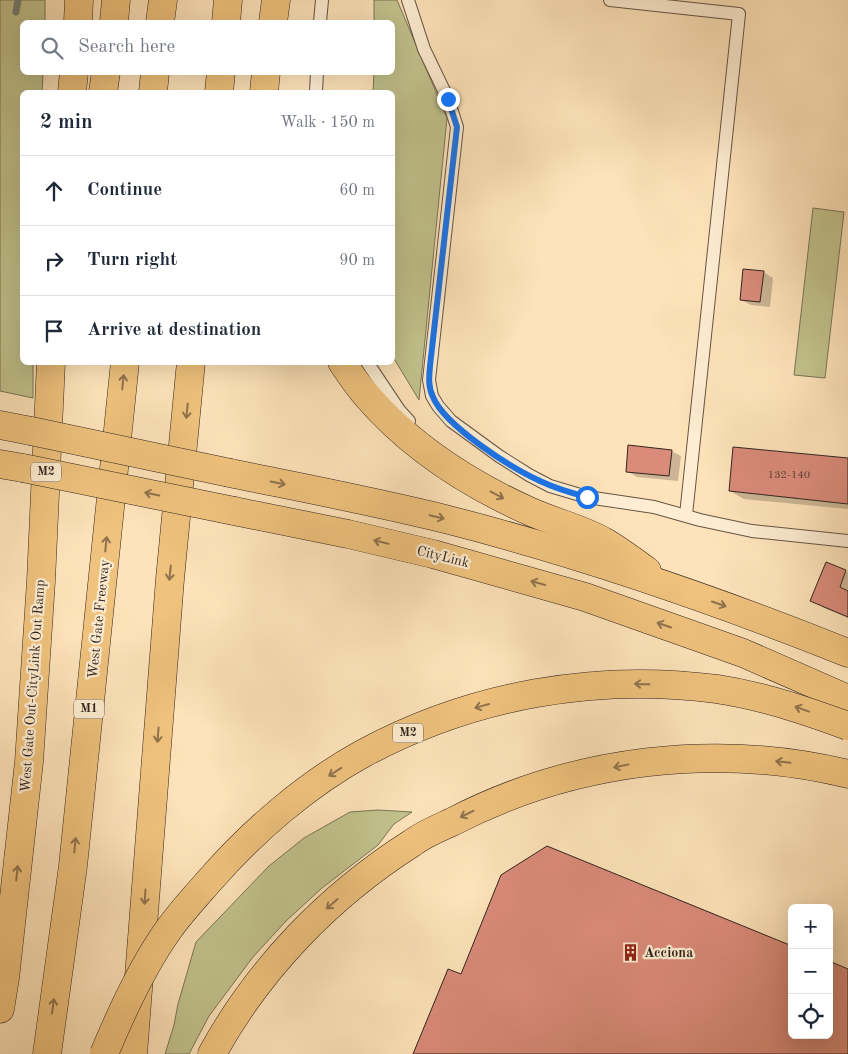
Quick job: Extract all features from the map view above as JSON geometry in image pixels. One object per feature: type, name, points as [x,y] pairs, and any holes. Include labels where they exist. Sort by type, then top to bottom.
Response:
[{"type":"highway","points":[[78,20],[79,0]]},
{"type":"highway","points":[[114,20],[116,0]]},
{"type":"highway","points":[[160,20],[163,0]]},
{"type":"highway","points":[[226,20],[228,0]]},
{"type":"highway","points":[[273,20],[276,0]]},
{"type":"highway","points":[[72,90],[74,75]]},
{"type":"highway","points":[[104,90],[106,75]]},
{"type":"highway","points":[[153,90],[155,75]]},
{"type":"highway","points":[[219,90],[221,75]]},
{"type":"highway","points":[[264,90],[266,75]]},
{"type":"highway","name":"West Gate Out-CityLink Out Ramp","points":[[0,1009],[29,762],[41,581],[51,365]]},
{"type":"highway","points":[[41,581],[69,365]]},
{"type":"highway","name":"West Gate Freeway","points":[[47,1054],[73,866],[125,365]]},
{"type":"highway","points":[[133,1054],[170,579],[192,365]]},
{"type":"highway","points":[[344,365],[366,395],[389,419],[417,444],[470,481],[530,512],[600,552],[673,589],[848,653]]},
{"type":"highway","points":[[0,425],[343,496],[600,552]]},
{"type":"highway","name":"CityLink","points":[[12,466],[348,534],[500,572],[585,597],[743,653],[848,699]]},
{"type":"highway","name":"M2","points":[[104,1054],[114,1029],[140,978],[169,929],[234,853],[282,810],[320,782],[364,754],[407,733],[455,713],[514,697],[566,687],[621,684],[670,685],[717,689],[789,704],[848,726]]},
{"type":"highway","points":[[212,1054],[228,1026],[271,966],[319,915],[368,874],[413,842],[468,813],[547,782],[635,763],[671,760],[760,760],[792,763],[848,774]]},
{"type":"lane","points":[[320,20],[322,0]]},
{"type":"lane","points":[[408,0],[424,49],[448,99],[457,127],[429,380],[432,396],[438,406],[451,421],[493,452],[528,475],[550,486],[587,497],[654,507],[752,531],[848,541]]},
{"type":"lane","points":[[610,0],[739,14],[686,516]]},
{"type":"lane","points":[[316,90],[317,75]]},
{"type":"lane","points":[[369,365],[399,410],[470,481]]},
{"type":"green space","points":[[0,0],[45,0],[45,20],[20,20],[20,75],[43,75],[42,90],[20,90],[20,365],[33,365],[33,398],[0,391]]},
{"type":"green space","points":[[374,0],[397,0],[447,118],[419,400],[395,360],[395,90],[373,90],[374,75],[395,75],[395,20],[374,20]]},
{"type":"green space","points":[[813,208],[844,212],[825,378],[794,375]]},
{"type":"green space","points":[[378,810],[412,812],[394,824],[378,845],[322,888],[286,921],[253,957],[209,1016],[189,1054],[165,1054],[196,942],[269,866],[304,838],[350,812]]},
{"type":"building","points":[[743,269],[764,271],[760,302],[740,300]]},
{"type":"building","points":[[628,445],[672,450],[669,476],[626,472]]},
{"type":"building","points":[[733,447],[848,458],[848,504],[729,491]]},
{"type":"building","points":[[826,562],[846,570],[840,587],[848,591],[848,617],[810,601]]},
{"type":"building","name":"Acciona","points":[[547,846],[788,944],[788,1039],[833,1039],[833,963],[848,969],[848,1054],[413,1054],[448,969],[461,974],[501,875]]},
{"type":"waterway","points":[[16,12],[18,0]]},
{"type":"place","name":"Acciona","points":[[630,953]]},
{"type":"route","points":[[448,99],[457,127],[430,366],[429,380],[432,396],[443,413],[451,421],[518,469],[550,486],[587,497]]}]
